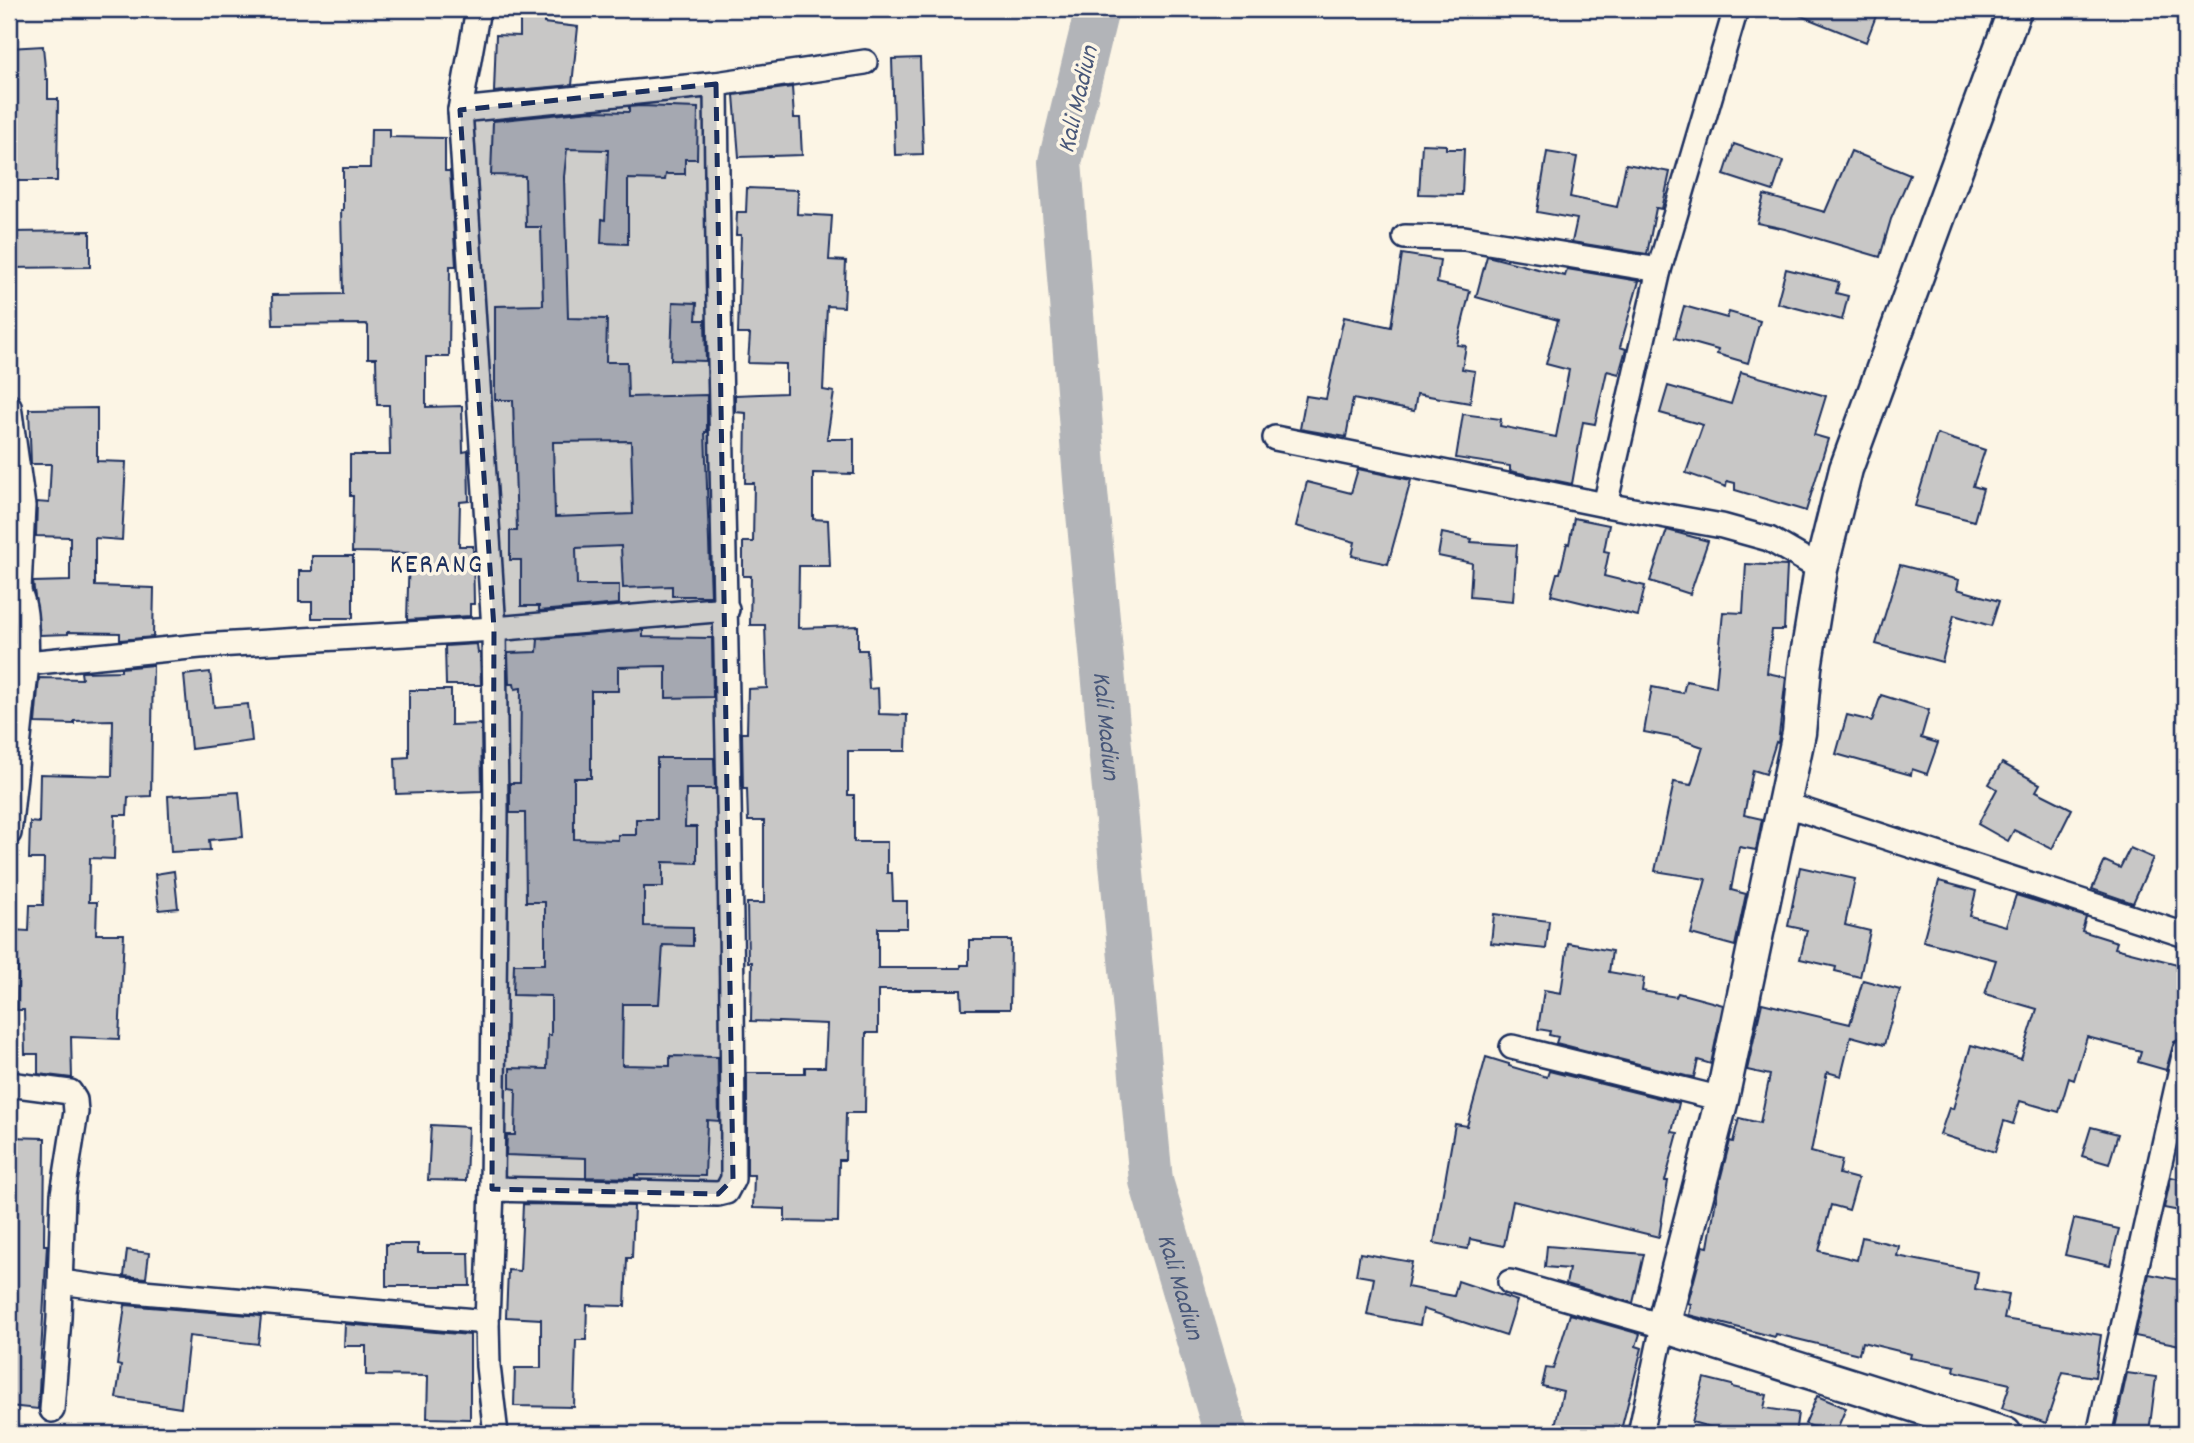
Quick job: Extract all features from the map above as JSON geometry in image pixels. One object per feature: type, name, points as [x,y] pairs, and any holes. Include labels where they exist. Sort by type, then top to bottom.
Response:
[{"type":"street","points":[[478,9],[460,110],[494,629],[496,810],[492,1189],[487,1322],[488,1366],[496,1434]]},
{"type":"street","points":[[1605,505],[1659,270],[1736,9]]},
{"type":"street","points":[[1640,1434],[1663,1326],[1722,1099],[1799,733],[1805,668],[1821,569],[1846,469],[2015,9]]},
{"type":"street","points":[[460,110],[716,84],[865,62]]},
{"type":"street","points":[[492,1189],[718,1194],[729,1189],[733,1179],[733,956],[716,84]]},
{"type":"street","points":[[1405,236],[1464,238],[1659,270]]},
{"type":"street","points":[[9,406],[23,506],[14,585],[23,605],[27,663],[9,833]]},
{"type":"street","points":[[1275,438],[1722,526],[1769,539],[1821,569]]},
{"type":"street","points":[[27,663],[200,646],[494,629],[726,609]]},
{"type":"street","points":[[1784,804],[2185,935]]},
{"type":"street","points":[[1512,1047],[1722,1099]]},
{"type":"street","points":[[2099,1434],[2185,1051]]},
{"type":"street","points":[[9,1084],[70,1093],[75,1100],[76,1112],[63,1194],[61,1282],[52,1410]]},
{"type":"street","points":[[61,1282],[120,1290],[487,1322]]},
{"type":"street","points":[[1510,1282],[1663,1326],[2005,1434]]},
{"type":"highlighted area","points":[[716,84],[733,1179],[718,1194],[492,1189],[494,629],[460,110]]},
{"type":"building","points":[[520,9],[544,9],[544,23],[578,27],[572,85],[494,92],[496,35],[520,36]]},
{"type":"building","points":[[1784,9],[1857,9],[1876,16],[1866,42]]},
{"type":"building","points":[[43,46],[48,99],[58,99],[57,181],[9,181],[9,48]]},
{"type":"building","points":[[920,58],[923,154],[895,155],[892,59]]},
{"type":"building","points":[[792,87],[794,118],[800,118],[802,155],[739,157],[734,95]]},
{"type":"building","points":[[629,107],[698,108],[697,159],[685,159],[685,174],[666,174],[665,180],[628,179],[628,244],[601,243],[602,219],[605,220],[608,150],[567,149],[564,177],[568,318],[607,319],[606,362],[627,362],[628,397],[707,395],[705,432],[711,596],[672,596],[672,586],[623,588],[621,546],[576,548],[577,585],[619,585],[619,604],[539,611],[539,606],[521,606],[521,560],[510,560],[510,531],[517,531],[513,400],[495,400],[495,306],[543,305],[541,227],[526,227],[525,176],[491,175],[493,121],[591,111],[629,112]],"holes":[[[631,441],[633,514],[555,517],[553,442]]]},
{"type":"building","points":[[371,129],[390,129],[390,137],[445,138],[445,171],[450,171],[456,266],[450,266],[449,357],[426,357],[426,407],[462,406],[463,452],[468,451],[469,501],[460,502],[459,546],[473,546],[474,604],[470,604],[470,616],[407,620],[409,553],[352,552],[353,496],[350,496],[350,455],[390,455],[389,405],[377,405],[376,358],[368,358],[368,326],[273,325],[272,295],[343,294],[343,168],[370,168]]},
{"type":"building","points":[[1422,144],[1446,145],[1446,149],[1464,149],[1462,195],[1419,194]]},
{"type":"building","points":[[1734,144],[1783,161],[1773,191],[1724,175]]},
{"type":"building","points":[[1851,151],[1910,175],[1891,219],[1880,257],[1757,223],[1764,195],[1825,212]]},
{"type":"building","points":[[1547,152],[1577,157],[1570,197],[1617,207],[1626,164],[1670,172],[1662,209],[1656,208],[1647,254],[1572,242],[1577,219],[1537,212]]},
{"type":"building","points":[[747,188],[798,190],[797,214],[832,216],[829,260],[846,261],[844,307],[827,306],[823,390],[834,392],[827,439],[854,439],[854,474],[813,473],[813,519],[828,520],[830,566],[799,566],[798,628],[858,626],[858,650],[867,650],[869,689],[878,688],[879,714],[907,715],[906,751],[848,751],[848,795],[854,795],[854,842],[887,842],[887,873],[892,873],[893,901],[907,901],[907,928],[878,928],[878,968],[961,968],[961,965],[969,965],[969,940],[1011,940],[1010,1009],[962,1009],[961,990],[878,990],[878,1033],[866,1033],[865,1113],[846,1113],[845,1160],[839,1160],[838,1222],[785,1221],[785,1209],[753,1208],[754,1175],[747,1175],[747,1073],[805,1073],[805,1067],[825,1067],[827,1024],[751,1021],[752,962],[748,962],[747,903],[764,903],[764,821],[748,821],[747,789],[743,789],[742,733],[747,733],[748,689],[767,688],[765,625],[750,625],[751,576],[743,576],[743,542],[753,542],[754,483],[745,483],[746,413],[735,412],[735,395],[786,393],[786,364],[748,363],[750,334],[738,334],[741,235],[736,235],[737,212],[746,212]]},
{"type":"building","points":[[90,231],[90,267],[9,268],[9,232]]},
{"type":"building","points":[[1402,254],[1440,260],[1437,283],[1470,291],[1457,345],[1466,346],[1462,369],[1475,371],[1470,403],[1417,394],[1414,411],[1353,399],[1346,437],[1300,429],[1306,396],[1326,399],[1344,317],[1391,327]]},
{"type":"building","points":[[1487,256],[1565,276],[1567,269],[1639,281],[1620,347],[1626,349],[1619,374],[1607,371],[1595,424],[1583,422],[1572,484],[1510,471],[1510,466],[1456,458],[1463,414],[1501,419],[1500,426],[1556,437],[1569,370],[1546,364],[1558,320],[1476,297]]},
{"type":"building","points":[[1786,269],[1839,282],[1836,293],[1848,296],[1842,320],[1777,303]]},
{"type":"building","points":[[673,302],[697,303],[696,320],[705,320],[706,361],[671,360]]},
{"type":"building","points":[[1684,306],[1727,318],[1729,312],[1760,321],[1748,363],[1717,354],[1718,350],[1675,338]]},
{"type":"building","points":[[1741,372],[1826,396],[1814,435],[1828,439],[1806,511],[1735,490],[1735,483],[1727,481],[1726,487],[1686,473],[1703,425],[1660,413],[1668,386],[1731,404]]},
{"type":"building","points":[[97,408],[97,461],[126,462],[122,540],[95,538],[95,586],[154,588],[153,637],[120,640],[120,633],[68,632],[40,635],[33,582],[70,581],[70,537],[36,536],[37,502],[49,503],[51,464],[31,464],[29,409]]},
{"type":"building","points":[[1937,434],[1985,450],[1973,486],[1983,489],[1974,521],[1915,506]]},
{"type":"building","points":[[1358,469],[1411,480],[1388,564],[1352,556],[1355,542],[1296,526],[1307,482],[1351,493]]},
{"type":"building","points":[[1574,518],[1609,525],[1604,551],[1609,552],[1604,576],[1645,586],[1638,616],[1551,595],[1557,573],[1560,573],[1567,543],[1569,544]]},
{"type":"building","points":[[1667,530],[1708,541],[1690,594],[1650,581]]},
{"type":"building","points":[[1442,533],[1472,539],[1471,542],[1517,545],[1513,601],[1470,597],[1472,563],[1438,556]]},
{"type":"building","points":[[312,556],[353,556],[353,618],[312,618],[312,602],[299,602],[299,571],[312,571]]},
{"type":"building","points":[[1746,564],[1787,566],[1784,630],[1772,630],[1767,673],[1786,677],[1778,743],[1776,742],[1766,774],[1753,770],[1744,815],[1762,819],[1756,850],[1739,847],[1731,890],[1746,894],[1735,946],[1691,934],[1706,879],[1655,871],[1674,782],[1691,785],[1703,747],[1644,732],[1652,687],[1683,693],[1686,681],[1716,687],[1723,612],[1743,613]]},
{"type":"building","points":[[1900,565],[1959,580],[1957,589],[1999,601],[1991,626],[1954,615],[1942,662],[1876,644]]},
{"type":"building","points":[[643,630],[643,637],[712,638],[713,697],[666,698],[666,666],[618,667],[618,691],[591,691],[591,778],[574,778],[574,839],[618,840],[618,835],[636,835],[636,819],[657,819],[657,758],[714,758],[715,789],[686,789],[685,827],[697,827],[697,863],[663,862],[663,887],[644,887],[644,926],[693,927],[693,946],[663,945],[659,1004],[623,1004],[622,1065],[670,1066],[670,1056],[718,1057],[719,1121],[707,1120],[705,1176],[586,1177],[586,1158],[506,1155],[507,1135],[515,1135],[516,1089],[510,1088],[510,1068],[547,1069],[548,1035],[551,1035],[551,996],[513,995],[514,964],[545,964],[545,902],[526,902],[525,813],[510,813],[510,783],[520,783],[521,688],[515,689],[514,684],[509,684],[508,653],[537,652],[538,639]]},
{"type":"building","points":[[477,644],[480,653],[481,685],[446,685],[445,646]]},
{"type":"building","points":[[153,665],[151,796],[128,797],[127,815],[115,815],[114,859],[90,858],[89,902],[97,902],[96,934],[124,934],[119,1039],[71,1037],[72,1078],[38,1074],[38,1054],[25,1054],[24,1010],[17,1010],[18,965],[10,965],[11,930],[29,931],[30,905],[43,905],[44,859],[29,859],[30,822],[39,823],[40,774],[112,776],[113,720],[74,721],[74,724],[35,723],[39,678],[82,679],[81,672],[121,671],[121,668]]},
{"type":"building","points":[[210,672],[214,707],[248,704],[252,741],[191,749],[184,675]]},
{"type":"building","points":[[409,690],[451,690],[451,725],[481,724],[482,791],[396,794],[395,758],[409,757]]},
{"type":"building","points":[[1881,695],[1929,710],[1921,738],[1938,743],[1927,774],[1912,769],[1911,775],[1836,754],[1847,715],[1872,721]]},
{"type":"building","points":[[2002,763],[2040,784],[2036,791],[2072,809],[2052,849],[2014,830],[2008,841],[1978,824],[1997,789],[1989,784]]},
{"type":"building","points":[[239,792],[243,837],[209,840],[210,850],[171,852],[168,796]]},
{"type":"building","points":[[2130,848],[2153,858],[2133,903],[2092,889],[2105,861],[2120,868]]},
{"type":"building","points":[[1800,867],[1855,879],[1845,925],[1870,931],[1860,977],[1835,971],[1836,967],[1800,959],[1807,930],[1788,926]]},
{"type":"building","points":[[174,871],[178,908],[159,910],[155,874]]},
{"type":"building","points":[[1939,881],[1976,891],[1970,916],[2006,926],[2016,895],[2086,917],[2082,931],[2117,942],[2115,948],[2185,966],[2185,1037],[2174,1042],[2166,1070],[2138,1062],[2141,1051],[2087,1037],[2074,1080],[2069,1078],[2059,1112],[2020,1101],[2013,1124],[2004,1121],[1995,1152],[1940,1134],[1949,1108],[1953,1109],[1971,1045],[2021,1059],[2037,1009],[1985,994],[1996,960],[1923,941]]},
{"type":"building","points":[[1494,914],[1549,921],[1546,949],[1491,943]]},
{"type":"building","points":[[1568,943],[1612,951],[1609,972],[1644,978],[1642,991],[1676,997],[1678,993],[1723,1005],[1711,1064],[1698,1060],[1694,1077],[1686,1076],[1556,1043],[1558,1037],[1549,1035],[1550,1031],[1538,1029],[1544,990],[1561,993]]},
{"type":"building","points":[[1863,980],[1900,990],[1884,1045],[1851,1036],[1841,1076],[1827,1072],[1811,1152],[1842,1160],[1839,1174],[1858,1179],[1849,1210],[1831,1205],[1819,1251],[1857,1260],[1862,1237],[1899,1246],[1897,1256],[1978,1272],[1975,1289],[2009,1295],[2004,1319],[2101,1335],[2095,1377],[2063,1372],[2046,1423],[2002,1408],[2010,1384],[1954,1371],[1955,1366],[1910,1358],[1911,1354],[1862,1342],[1859,1354],[1776,1334],[1775,1337],[1689,1315],[1691,1304],[1688,1303],[1703,1246],[1708,1247],[1718,1188],[1730,1141],[1733,1142],[1739,1118],[1760,1123],[1770,1075],[1747,1070],[1762,1003],[1850,1024]]},
{"type":"building","points":[[1486,1057],[1547,1077],[1549,1071],[1679,1103],[1672,1132],[1678,1133],[1665,1181],[1668,1181],[1659,1237],[1513,1201],[1504,1246],[1470,1239],[1468,1249],[1434,1243],[1455,1124],[1467,1126]]},
{"type":"building","points":[[431,1125],[468,1127],[466,1181],[428,1180]]},
{"type":"building","points":[[2091,1127],[2118,1134],[2109,1164],[2082,1156]]},
{"type":"building","points":[[9,1137],[45,1138],[44,1245],[47,1245],[38,1409],[9,1406]]},
{"type":"building","points":[[2171,1177],[2185,1180],[2185,1212],[2164,1208]]},
{"type":"building","points":[[523,1204],[634,1206],[632,1258],[627,1258],[625,1306],[587,1305],[586,1340],[576,1340],[574,1407],[514,1406],[515,1368],[541,1368],[541,1319],[506,1317],[508,1270],[520,1271]]},
{"type":"building","points":[[2074,1219],[2119,1229],[2110,1265],[2065,1255]]},
{"type":"building","points":[[386,1244],[418,1244],[418,1253],[469,1253],[470,1286],[386,1286]]},
{"type":"building","points":[[1547,1246],[1644,1254],[1633,1303],[1566,1284],[1569,1269],[1545,1267]]},
{"type":"building","points":[[127,1250],[149,1253],[146,1278],[124,1276]]},
{"type":"building","points":[[1360,1253],[1412,1262],[1407,1287],[1454,1296],[1458,1281],[1517,1301],[1506,1336],[1423,1309],[1420,1325],[1367,1315],[1374,1278],[1356,1275]]},
{"type":"building","points":[[2149,1274],[2185,1281],[2185,1346],[2135,1336]]},
{"type":"building","points":[[125,1305],[261,1316],[258,1344],[189,1336],[181,1408],[116,1398],[121,1366],[117,1365]]},
{"type":"building","points":[[1570,1314],[1640,1334],[1636,1346],[1642,1348],[1620,1434],[1571,1434],[1554,1430],[1563,1391],[1542,1386],[1546,1368],[1553,1369]]},
{"type":"building","points":[[345,1324],[470,1335],[470,1419],[427,1418],[428,1376],[366,1375],[366,1346],[344,1346]]},
{"type":"building","points":[[2127,1373],[2156,1377],[2149,1433],[2115,1428]]},
{"type":"building","points":[[1704,1378],[1767,1395],[1764,1408],[1798,1413],[1795,1434],[1724,1434],[1724,1431],[1692,1422]]},
{"type":"building","points":[[1817,1396],[1846,1408],[1835,1434],[1805,1424]]},
{"type":"waterway","name":"Kali Madiun","points":[[1097,9],[1060,162],[1086,492],[1151,1181],[1226,1434]]},
{"type":"district","name":"KERANG","points":[[437,562]]}]
